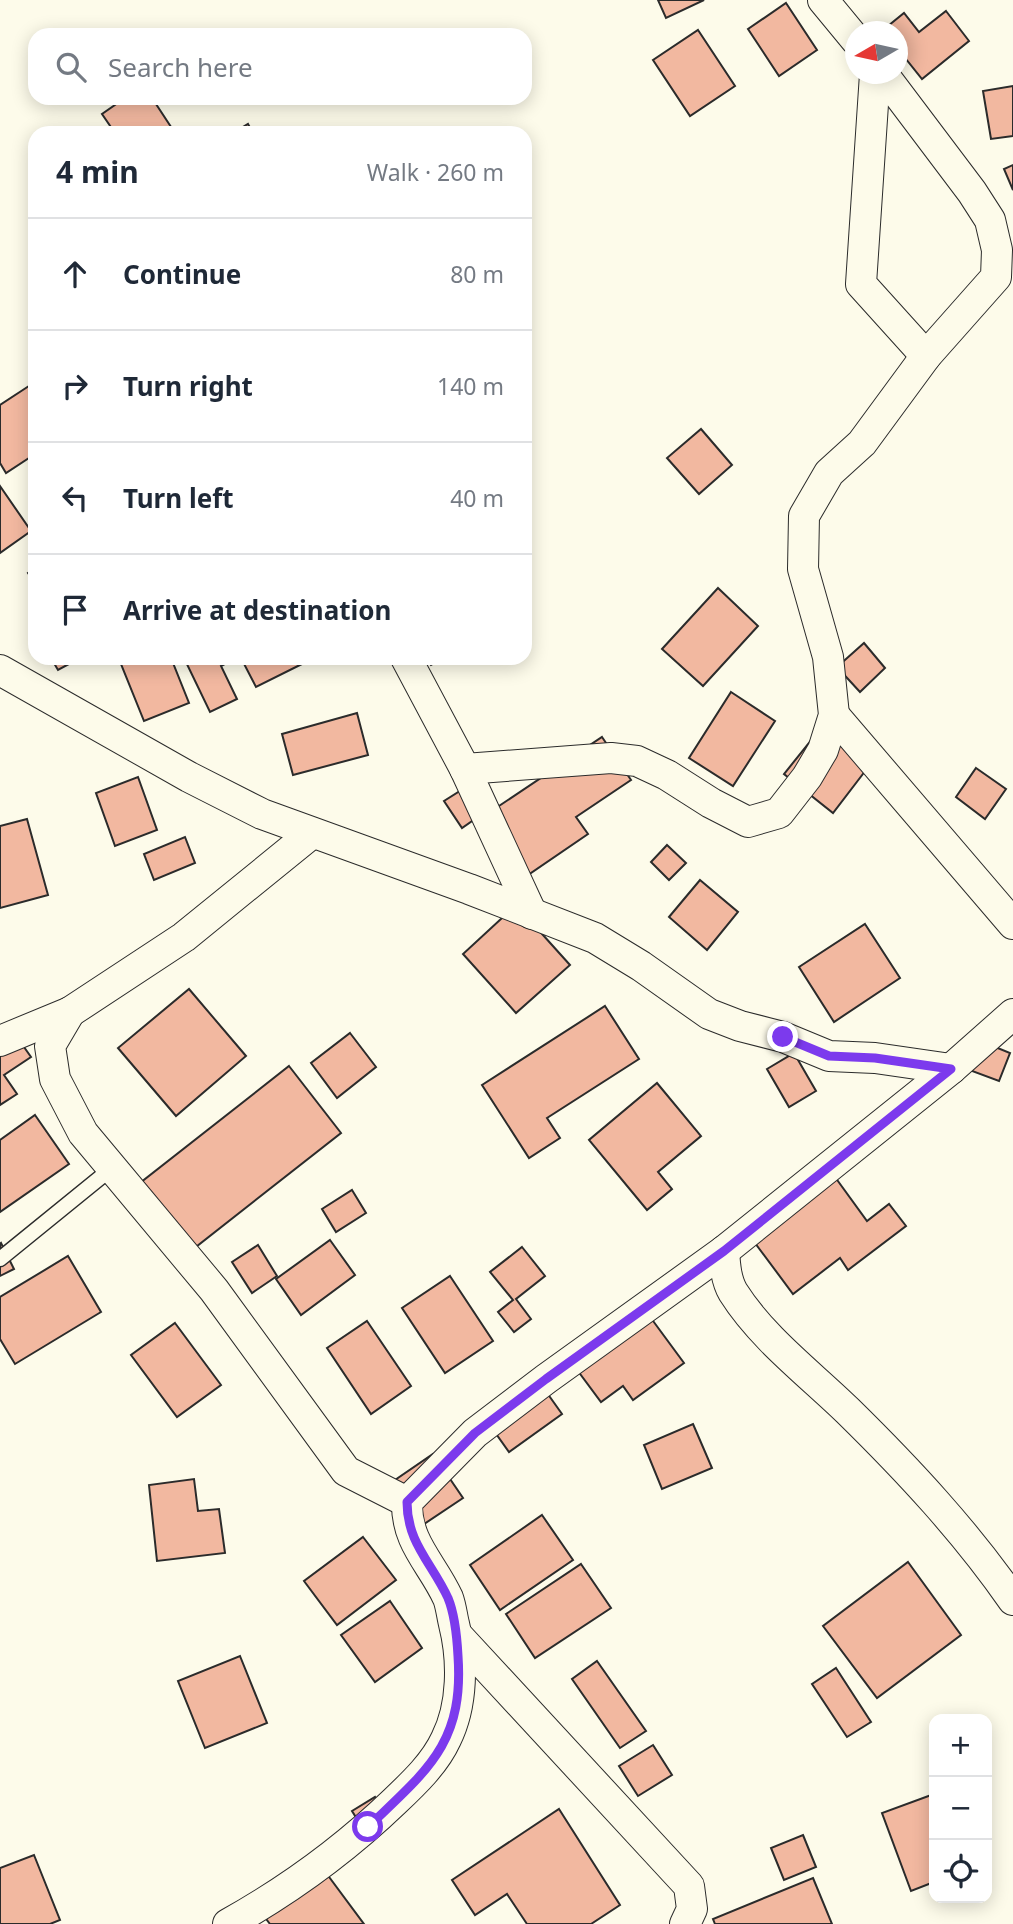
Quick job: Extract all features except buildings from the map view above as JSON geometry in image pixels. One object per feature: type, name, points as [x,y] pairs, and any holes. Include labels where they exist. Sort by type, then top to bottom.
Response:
[{"type":"street","points":[[823,0],[845,27]]},
{"type":"street","points":[[874,84],[861,284],[926,356]]},
{"type":"street","points":[[465,769],[611,758],[637,761],[667,775],[711,803],[748,822],[779,813],[807,777],[823,750],[834,715],[828,657],[803,569],[804,516],[829,473],[862,443],[926,356],[1005,285],[990,220],[972,191],[891,84]]},
{"type":"street","points":[[410,665],[465,769],[532,914]]},
{"type":"street","points":[[0,670],[189,777],[262,814],[469,888],[595,938],[641,966],[709,1014],[740,1026],[783,1037],[829,1056],[875,1058],[951,1069]]},
{"type":"street","points":[[834,715],[1013,924]]},
{"type":"street","points":[[0,1041],[70,1012],[184,937],[312,833]]},
{"type":"street","points":[[70,1012],[50,1046],[55,1079],[83,1133],[214,1290],[346,1471],[407,1502]]},
{"type":"street","points":[[228,1924],[263,1905],[368,1827],[419,1778],[446,1741],[456,1715],[460,1682],[457,1635],[448,1599],[413,1538],[407,1519],[407,1502],[475,1433],[724,1251],[951,1069],[1013,1014]]},
{"type":"street","points":[[724,1251],[725,1268],[732,1290],[747,1311],[941,1506],[1013,1600]]},
{"type":"street","points":[[457,1635],[689,1886],[692,1909],[685,1924]]},
{"type":"lane","points":[[0,1259],[112,1168]]},
{"type":"route","points":[[368,1827],[419,1778],[446,1741],[456,1715],[460,1682],[457,1635],[448,1599],[413,1538],[407,1519],[407,1502],[475,1433],[724,1251],[951,1069],[875,1058],[829,1056],[783,1037]]}]
